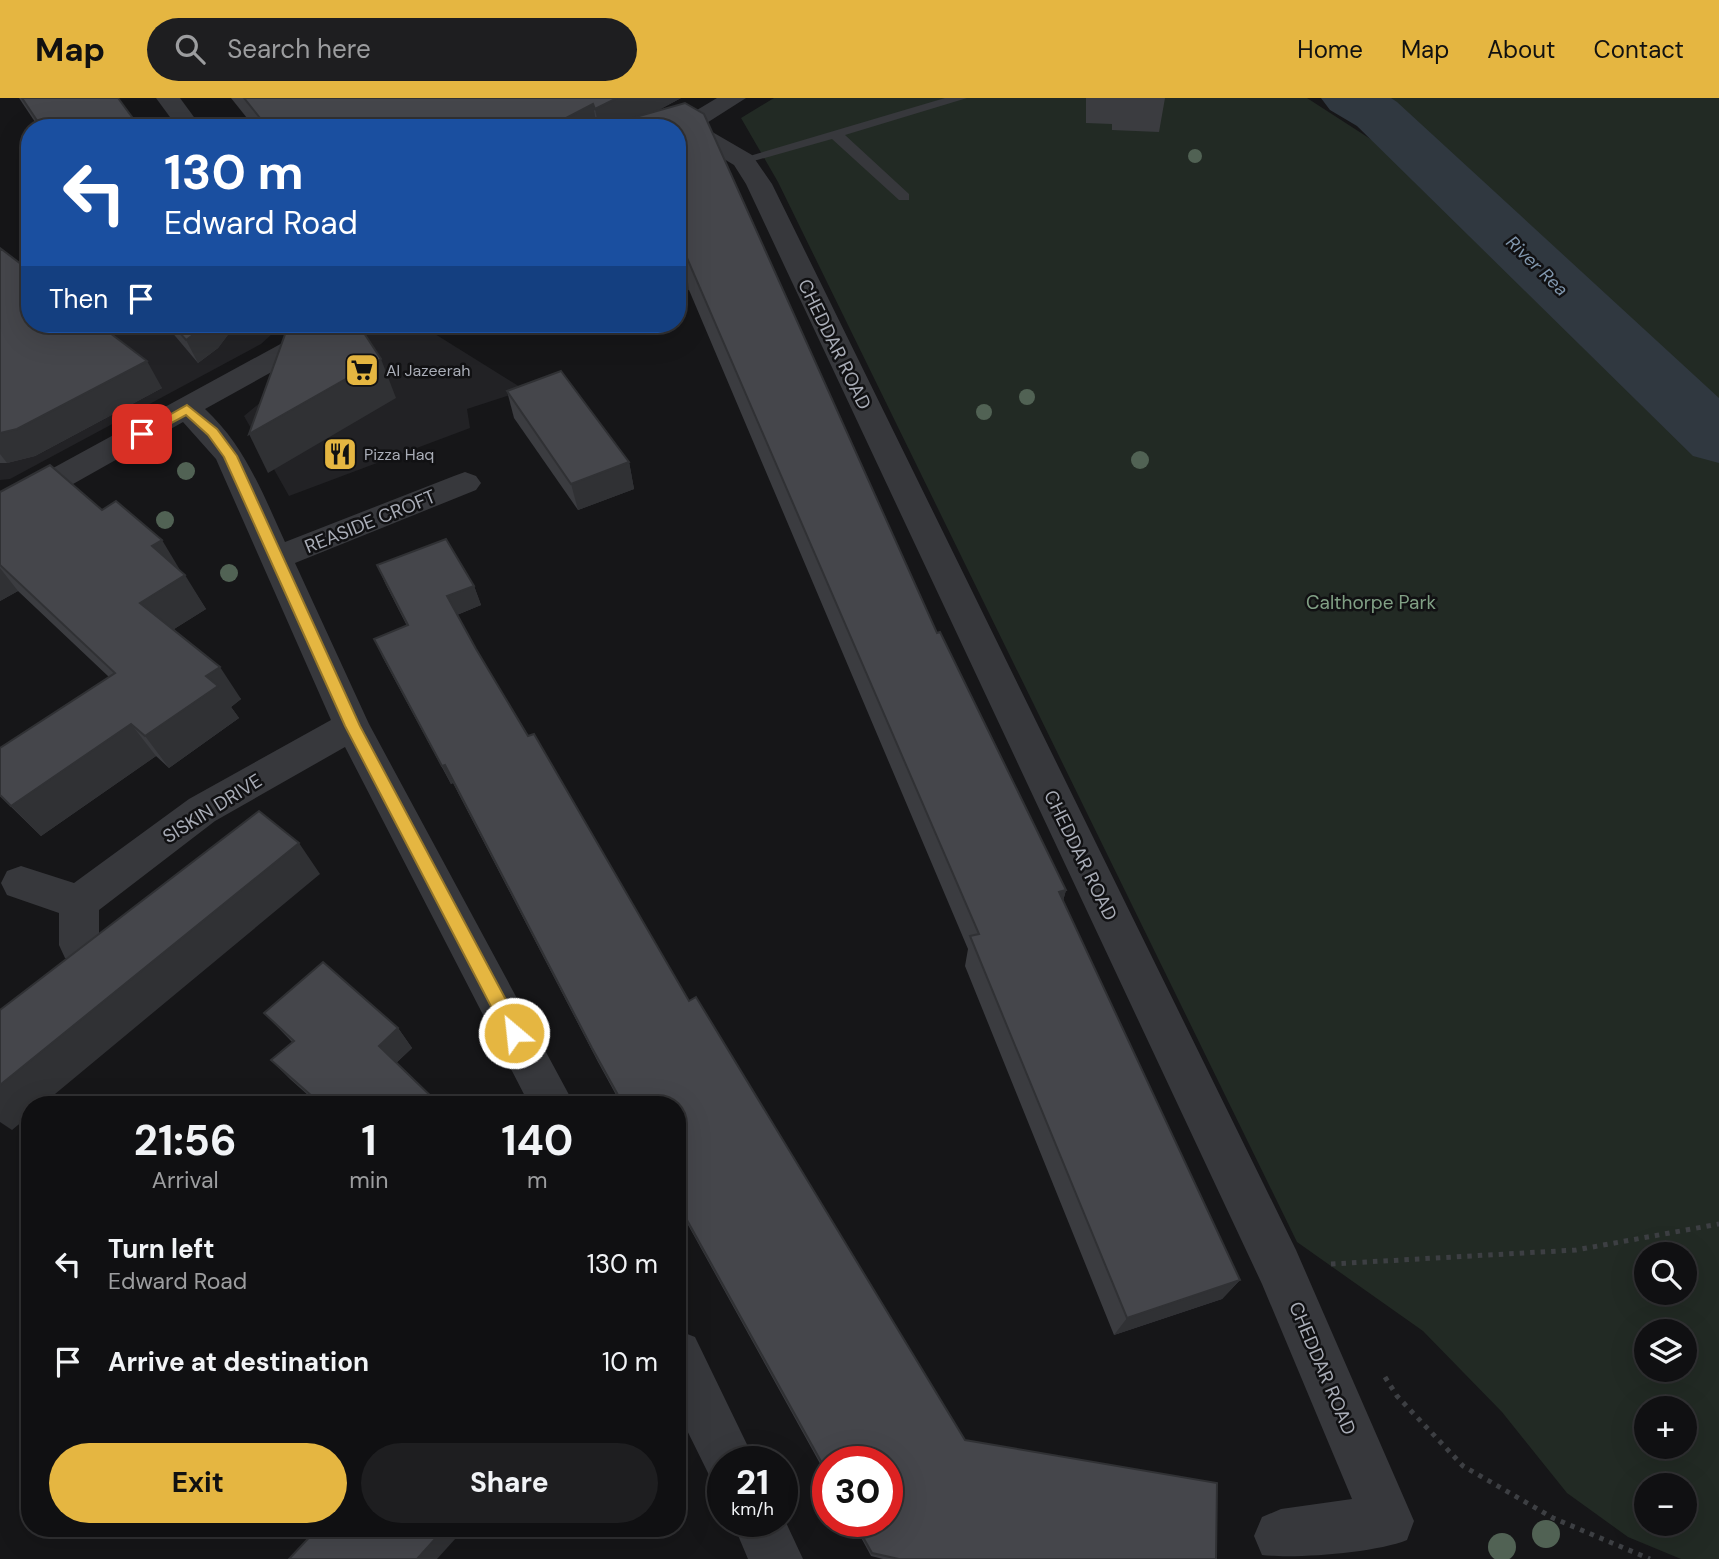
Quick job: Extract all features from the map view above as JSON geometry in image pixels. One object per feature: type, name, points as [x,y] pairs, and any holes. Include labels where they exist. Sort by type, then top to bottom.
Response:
[{"type":"street","points":[[168,98],[183,119]]},
{"type":"street","points":[[686,125],[720,101]]},
{"type":"street","name":"CHEDDAR ROAD","points":[[686,131],[743,160],[759,184],[1279,1267],[1388,1521],[1281,1536]]},
{"type":"street","points":[[0,512],[321,333]]},
{"type":"street","points":[[187,409],[212,432],[230,456],[274,559],[352,726],[548,1096]]},
{"type":"street","name":"REASIDE CROFT","points":[[274,559],[465,483]]},
{"type":"street","name":"SISKIN DRIVE","points":[[79,902],[202,810],[352,726]]},
{"type":"street","points":[[21,883],[79,902],[79,945]]},
{"type":"street","points":[[686,1373],[722,1446]]},
{"type":"street","points":[[766,1537],[776,1559]]},
{"type":"lane","points":[[743,160],[960,98]]},
{"type":"lane","points":[[835,134],[904,197]]},
{"type":"path","points":[[1279,1267],[1576,1250],[1719,1224]]},
{"type":"path","points":[[1382,1373],[1397,1396],[1463,1466],[1553,1518],[1650,1559]]},
{"type":"shaded area","points":[[24,333],[273,333],[261,344],[10,479],[0,480],[0,373]]},
{"type":"shaded area","points":[[366,333],[433,333],[525,390],[467,409],[470,428],[289,496],[244,416],[297,372]]},
{"type":"green space","name":"Calthorpe Park","points":[[774,98],[1307,98],[1437,182],[1719,454],[1719,1559],[1681,1559],[1628,1537],[1567,1493],[1502,1412],[1423,1331],[1297,1242],[778,182],[741,118]]},
{"type":"green space","points":[[1382,98],[1719,98],[1719,415],[1397,107]]},
{"type":"building","points":[[22,98],[118,98],[133,119],[36,119]]},
{"type":"building","points":[[244,98],[617,98],[595,109],[593,104],[564,119],[261,119]]},
{"type":"building","points":[[685,103],[704,114],[937,633],[940,632],[1066,890],[1059,892],[1240,1280],[1127,1318],[970,936],[979,934],[686,256],[686,119],[629,119]]},
{"type":"building","points":[[0,248],[21,264],[21,333],[110,333],[147,361],[17,429],[0,433]]},
{"type":"building","points":[[180,333],[196,333],[186,340]]},
{"type":"building","points":[[286,333],[364,333],[381,359],[249,434]]},
{"type":"building","points":[[561,371],[629,462],[571,484],[507,391]]},
{"type":"building","points":[[50,465],[102,510],[116,501],[162,540],[152,546],[185,575],[140,603],[220,667],[206,676],[218,686],[145,736],[131,724],[11,806],[0,795],[0,748],[115,673],[0,565],[0,492]]},
{"type":"building","points":[[446,539],[474,586],[447,596],[476,649],[528,736],[534,734],[689,1001],[696,997],[965,1440],[1217,1483],[1216,1559],[899,1559],[872,1553],[863,1537],[903,1537],[903,1446],[812,1446],[686,1218],[686,1096],[619,1096],[445,765],[442,766],[374,639],[408,625],[377,565]]},
{"type":"building","points":[[259,811],[299,843],[0,1085],[0,1010]]},
{"type":"building","points":[[323,962],[398,1028],[379,1046],[431,1096],[312,1096],[271,1060],[294,1041],[264,1013]]},
{"type":"building","points":[[310,1537],[437,1537],[417,1559],[289,1559]]},
{"type":"waterway","name":"River Rea","points":[[1350,98],[1377,114],[1719,439]]},
{"type":"place","name":"Al Jazeerah","points":[[362,370]]},
{"type":"place","name":"Pizza Haq","points":[[340,454]]},
{"type":"route","points":[[142,434],[187,409],[212,432],[230,456],[274,559],[352,726],[514,1033]]}]
